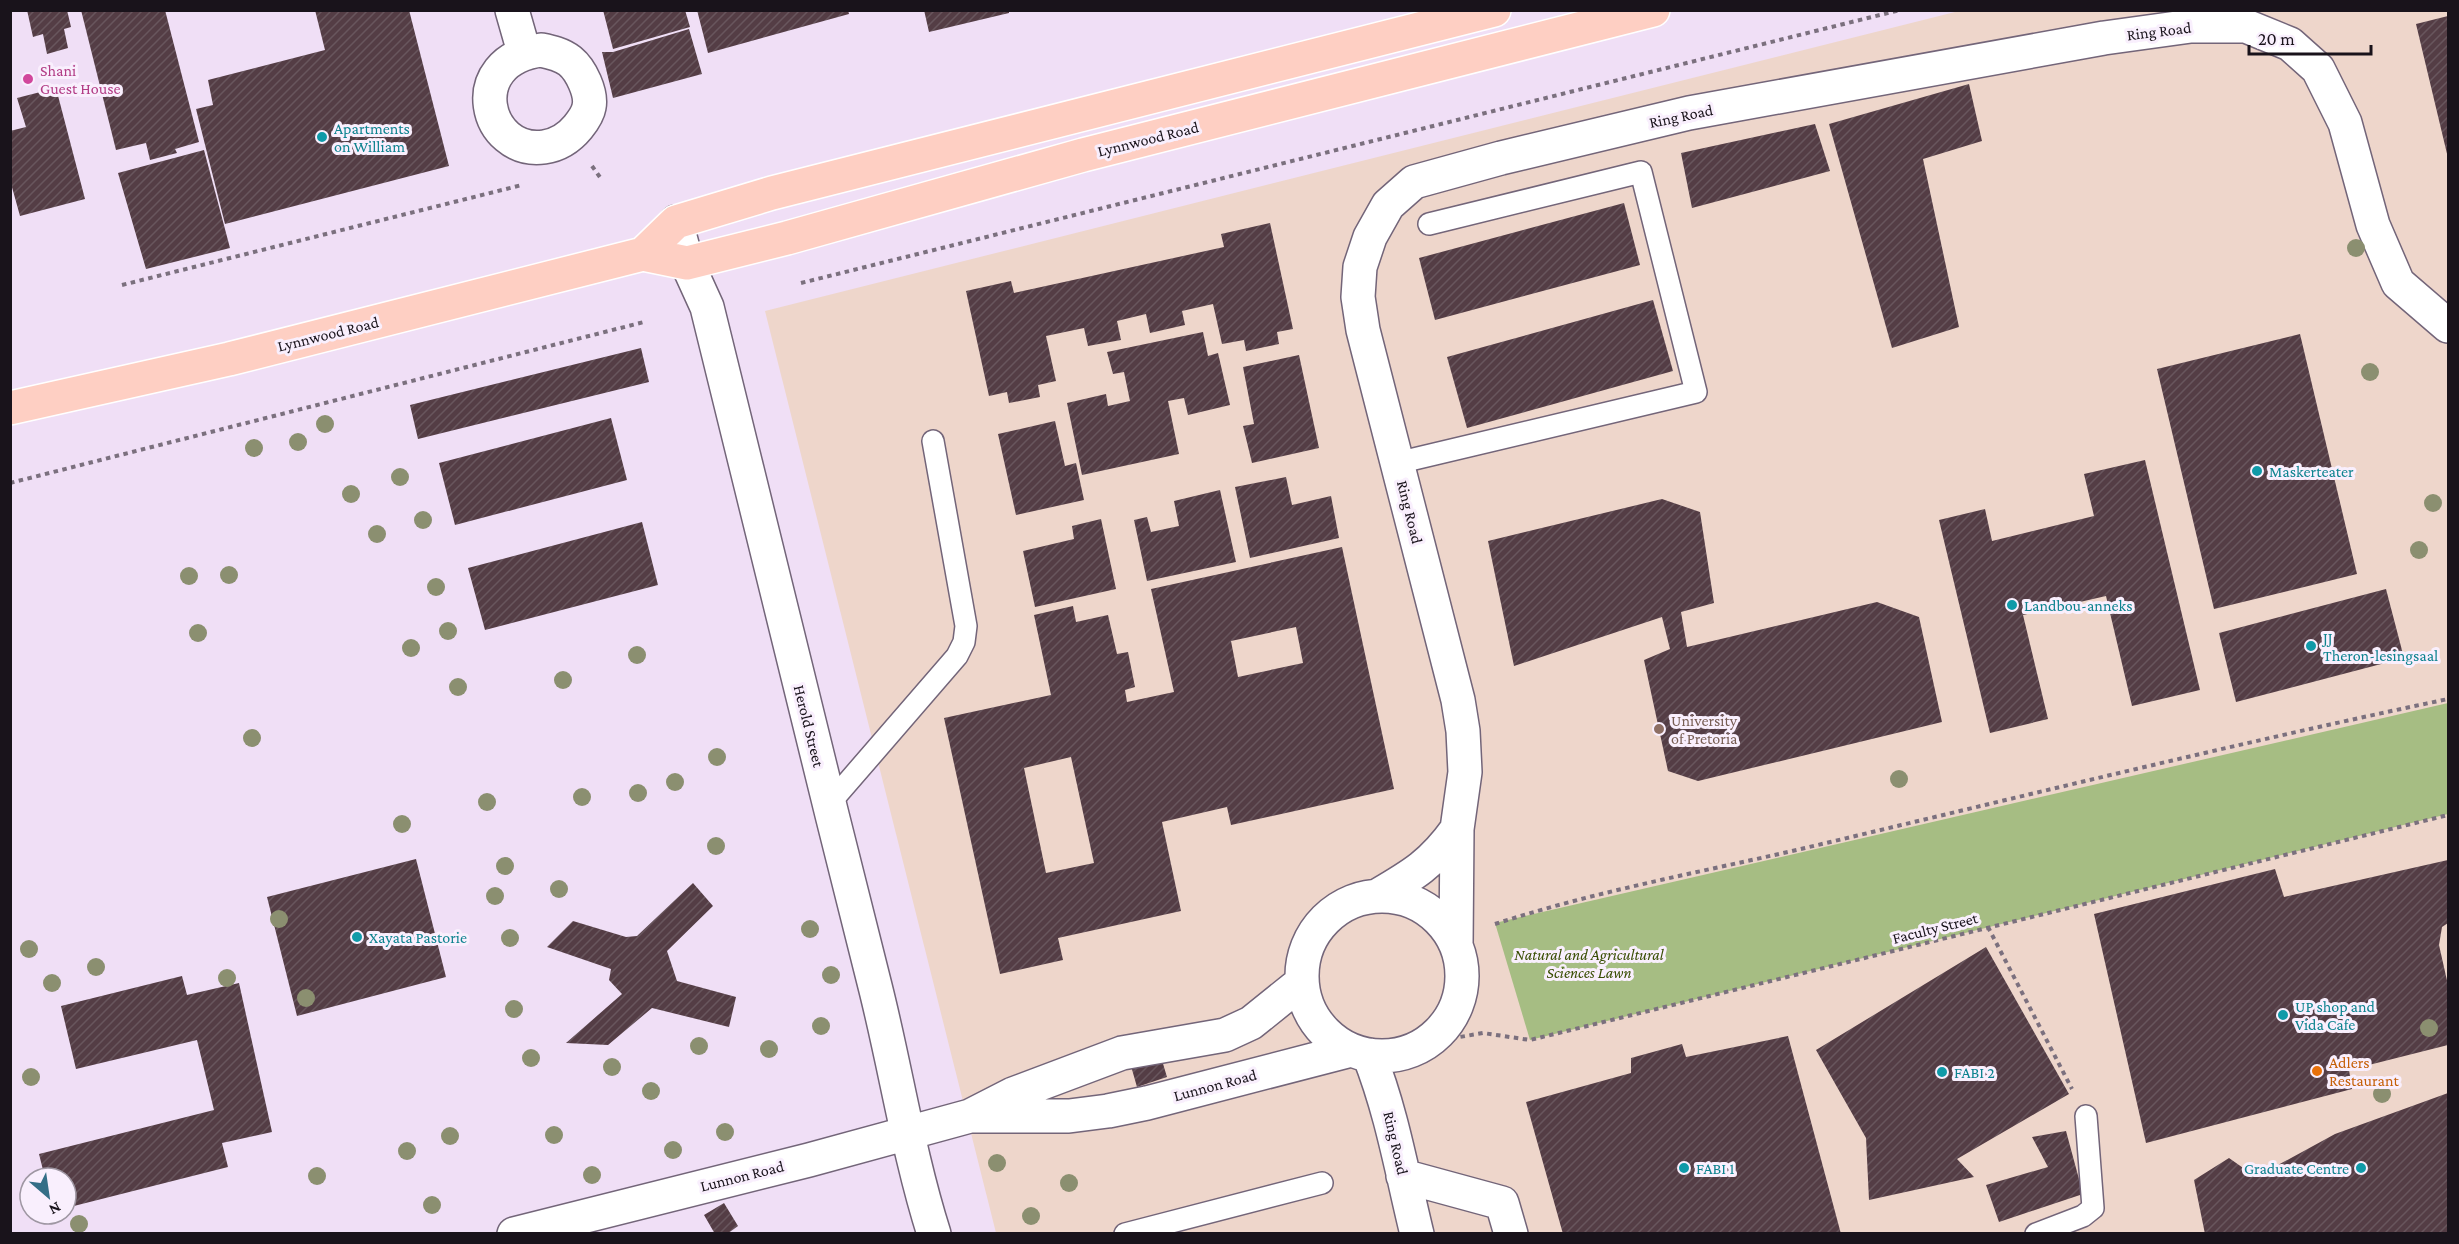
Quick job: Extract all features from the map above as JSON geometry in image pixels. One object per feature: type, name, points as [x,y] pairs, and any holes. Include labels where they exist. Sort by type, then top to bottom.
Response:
[{"type":"main road","name":"Lynnwood Road","points":[[10,408],[249,354],[643,254],[687,263],[787,238],[1083,155],[1653,10]]},
{"type":"main road","name":"Lynnwood Road","points":[[643,254],[676,222],[772,193],[1492,11]]},
{"type":"street","points":[[512,10],[524,52]]},
{"type":"street","name":"Ring Road","points":[[1456,945],[1457,829],[1466,772],[1464,731],[1363,330],[1358,297],[1360,267],[1370,237],[1388,205],[1414,182],[1501,158],[1689,113],[2104,38],[2169,29],[2246,26],[2290,44],[2318,69],[2345,123],[2373,225],[2398,284],[2448,326]]},
{"type":"street","name":"Herold Street","points":[[676,222],[687,263],[707,307],[879,1001],[906,1133],[934,1233]]},
{"type":"street","name":"Ring Road","points":[[1377,896],[1417,873],[1432,860],[1457,829]]},
{"type":"street","points":[[1377,896],[1394,897],[1424,908],[1438,918],[1456,945],[1462,976],[1456,1007],[1438,1033],[1415,1049],[1393,1055],[1360,1052],[1332,1039],[1317,1023],[1306,1003],[1302,982],[1306,951],[1321,924],[1347,904],[1361,898],[1377,896]]},
{"type":"street","name":"Lunnon Road","points":[[514,1233],[970,1116],[1012,1094],[1122,1053],[1225,1035],[1251,1023],[1302,982]]},
{"type":"street","name":"Ring Road","points":[[1360,1052],[1383,1090],[1417,1233]]},
{"type":"street","name":"Lunnon Road","points":[[970,1116],[1069,1116],[1108,1111],[1360,1052]]},
{"type":"street","points":[[1403,1176],[1502,1203],[1511,1233]]},
{"type":"lane","points":[[1397,463],[1696,392],[1641,172],[1429,224]]},
{"type":"lane","points":[[829,804],[957,656],[964,642],[966,626],[933,441]]},
{"type":"lane","points":[[2036,1233],[2083,1216],[2092,1208],[2086,1116]]},
{"type":"lane","points":[[1125,1233],[1322,1183]]},
{"type":"path","points":[[801,284],[1900,10]]},
{"type":"path","points":[[581,170],[592,167]]},
{"type":"path","points":[[122,285],[523,185]]},
{"type":"path","points":[[10,483],[644,322]]},
{"type":"path","points":[[1456,945],[1495,923],[1563,902],[1805,848],[2321,726],[2448,699]]},
{"type":"path","name":"Faculty Street","points":[[1425,1043],[1483,1033],[1530,1040],[2448,815]]},
{"type":"path","points":[[1988,927],[2086,1116]]},
{"type":"shaded area","name":"University of Pretoria","points":[[1959,11],[2448,11],[2448,1233],[996,1233],[765,311]]},
{"type":"green space","name":"Natural and Agricultural Sciences Lawn","points":[[2448,703],[2448,814],[1530,1040],[1495,923]]},
{"type":"building","points":[[27,10],[67,10],[71,27],[64,29],[68,48],[47,54],[43,34],[33,37]]},
{"type":"building","points":[[81,10],[165,10],[199,142],[175,149],[177,153],[150,160],[146,143],[116,150]]},
{"type":"building","name":"Apartments on William","points":[[315,10],[409,10],[449,166],[225,224],[196,109],[213,105],[208,80],[325,50]]},
{"type":"building","points":[[603,10],[685,10],[690,27],[613,49]]},
{"type":"building","points":[[697,10],[848,10],[849,14],[708,53]]},
{"type":"building","points":[[924,10],[1009,10],[1009,13],[929,32]]},
{"type":"building","points":[[2448,16],[2448,158],[2416,24]]},
{"type":"building","points":[[689,29],[702,74],[613,98],[602,52],[613,52]]},
{"type":"building","points":[[1969,84],[1982,141],[1923,159],[1959,327],[1892,348],[1829,124]]},
{"type":"building","points":[[56,88],[85,199],[20,216],[10,180],[10,131],[26,127],[17,98]]},
{"type":"building","points":[[1815,124],[1830,171],[1692,208],[1681,153]]},
{"type":"building","points":[[204,150],[230,248],[146,269],[118,173]]},
{"type":"building","points":[[1624,203],[1640,265],[1435,320],[1419,258]]},
{"type":"building","points":[[1270,223],[1293,329],[1277,332],[1279,344],[1246,351],[1244,340],[1222,344],[1213,304],[1182,311],[1185,325],[1150,333],[1146,314],[1117,321],[1121,340],[1088,346],[1084,328],[1046,336],[1056,381],[1038,385],[1040,397],[1009,403],[1007,392],[989,396],[966,291],[1011,281],[1014,293],[1224,247],[1221,234]]},
{"type":"building","points":[[1653,300],[1673,371],[1467,428],[1447,357]]},
{"type":"building","points":[[1203,332],[1208,356],[1218,353],[1230,405],[1188,415],[1184,398],[1168,401],[1179,454],[1082,475],[1067,403],[1106,394],[1108,406],[1130,401],[1124,372],[1113,374],[1107,352]]},
{"type":"building","name":"Maskerteater","points":[[2300,334],[2357,574],[2214,609],[2157,369]]},
{"type":"building","points":[[641,348],[649,382],[418,439],[410,405]]},
{"type":"building","points":[[1299,355],[1319,448],[1252,463],[1243,426],[1254,424],[1243,367]]},
{"type":"building","points":[[611,418],[627,480],[455,525],[439,463]]},
{"type":"building","points":[[1055,421],[1065,466],[1076,463],[1084,500],[1016,515],[998,434]]},
{"type":"building","name":"Landbou-anneks","points":[[2145,460],[2200,690],[2132,706],[2106,596],[2023,615],[2048,719],[1990,733],[1939,520],[1985,509],[1992,541],[2094,516],[2084,474]]},
{"type":"building","points":[[1286,477],[1292,505],[1331,496],[1339,538],[1250,558],[1235,487]]},
{"type":"building","points":[[1220,490],[1236,562],[1147,581],[1134,520],[1147,517],[1151,532],[1179,526],[1174,501]]},
{"type":"building","points":[[1662,499],[1700,512],[1714,603],[1681,612],[1687,647],[1877,602],[1919,617],[1942,722],[1698,781],[1668,771],[1644,660],[1670,649],[1662,617],[1514,666],[1488,541]]},
{"type":"building","points":[[1101,519],[1116,589],[1035,607],[1023,551],[1074,539],[1072,526]]},
{"type":"building","points":[[642,522],[658,585],[485,630],[468,568]]},
{"type":"building","points":[[1342,547],[1394,789],[1231,825],[1227,807],[1162,822],[1181,911],[1058,938],[1063,960],[1000,974],[944,718],[1051,695],[1034,615],[1073,606],[1076,622],[1108,615],[1117,654],[1128,652],[1135,687],[1125,690],[1127,702],[1174,692],[1151,589]],"holes":[[[1296,627],[1303,663],[1238,677],[1231,641]],[[1071,757],[1094,863],[1046,873],[1024,768]]]},
{"type":"building","name":"JJ Theron-lesingsaal","points":[[2386,589],[2404,658],[2236,702],[2219,633]]},
{"type":"building","name":"Xayata Pastorie","points":[[416,859],[446,977],[297,1016],[267,897]]},
{"type":"building","name":"UP shop and Vida Cafe","points":[[2448,860],[2448,923],[2442,927],[2439,945],[2448,985],[2448,1045],[2349,1070],[2352,1089],[2146,1143],[2094,914],[2275,869],[2284,897]]},
{"type":"building","points":[[693,883],[713,906],[667,951],[677,981],[736,997],[729,1027],[652,1008],[608,1045],[566,1043],[622,994],[609,980],[611,969],[547,947],[573,921],[626,937],[637,936]]},
{"type":"building","name":"FABI 2","points":[[1986,947],[2069,1094],[1957,1159],[1974,1177],[1869,1200],[1866,1138],[1816,1050]]},
{"type":"building","points":[[182,976],[187,995],[239,983],[272,1132],[222,1143],[228,1167],[78,1205],[78,1166],[42,1166],[39,1154],[214,1110],[197,1040],[76,1069],[61,1006]]},
{"type":"building","name":"FABI 1","points":[[1788,1036],[1841,1234],[1563,1234],[1526,1102],[1631,1073],[1631,1058],[1682,1044],[1686,1057]]},
{"type":"building","points":[[1161,1057],[1167,1077],[1137,1087],[1131,1066]]},
{"type":"building","name":"Graduate Centre","points":[[2448,1093],[2448,1234],[2205,1234],[2194,1180],[2229,1158],[2256,1177],[2335,1134]]},
{"type":"building","points":[[2066,1131],[2083,1194],[1999,1222],[1986,1185],[2048,1167],[2032,1137]]},
{"type":"building","points":[[724,1203],[738,1226],[727,1234],[715,1234],[704,1215]]},
{"type":"place","name":"Shani Guest House","points":[[28,79]]},
{"type":"place","name":"Apartments on William","points":[[322,137]]},
{"type":"place","name":"Maskerteater","points":[[2257,471]]},
{"type":"place","name":"Landbou-anneks","points":[[2012,605]]},
{"type":"place","name":"JJ Theron-lesingsaal","points":[[2311,646]]},
{"type":"place","name":"University of Pretoria","points":[[1659,729]]},
{"type":"place","name":"Xayata Pastorie","points":[[357,937]]},
{"type":"place","name":"UP shop and Vida Cafe","points":[[2283,1015]]},
{"type":"place","name":"Adlers Restaurant","points":[[2317,1071]]},
{"type":"place","name":"FABI 2","points":[[1942,1072]]},
{"type":"place","name":"FABI 1","points":[[1684,1168]]},
{"type":"place","name":"Graduate Centre","points":[[2361,1168]]}]
